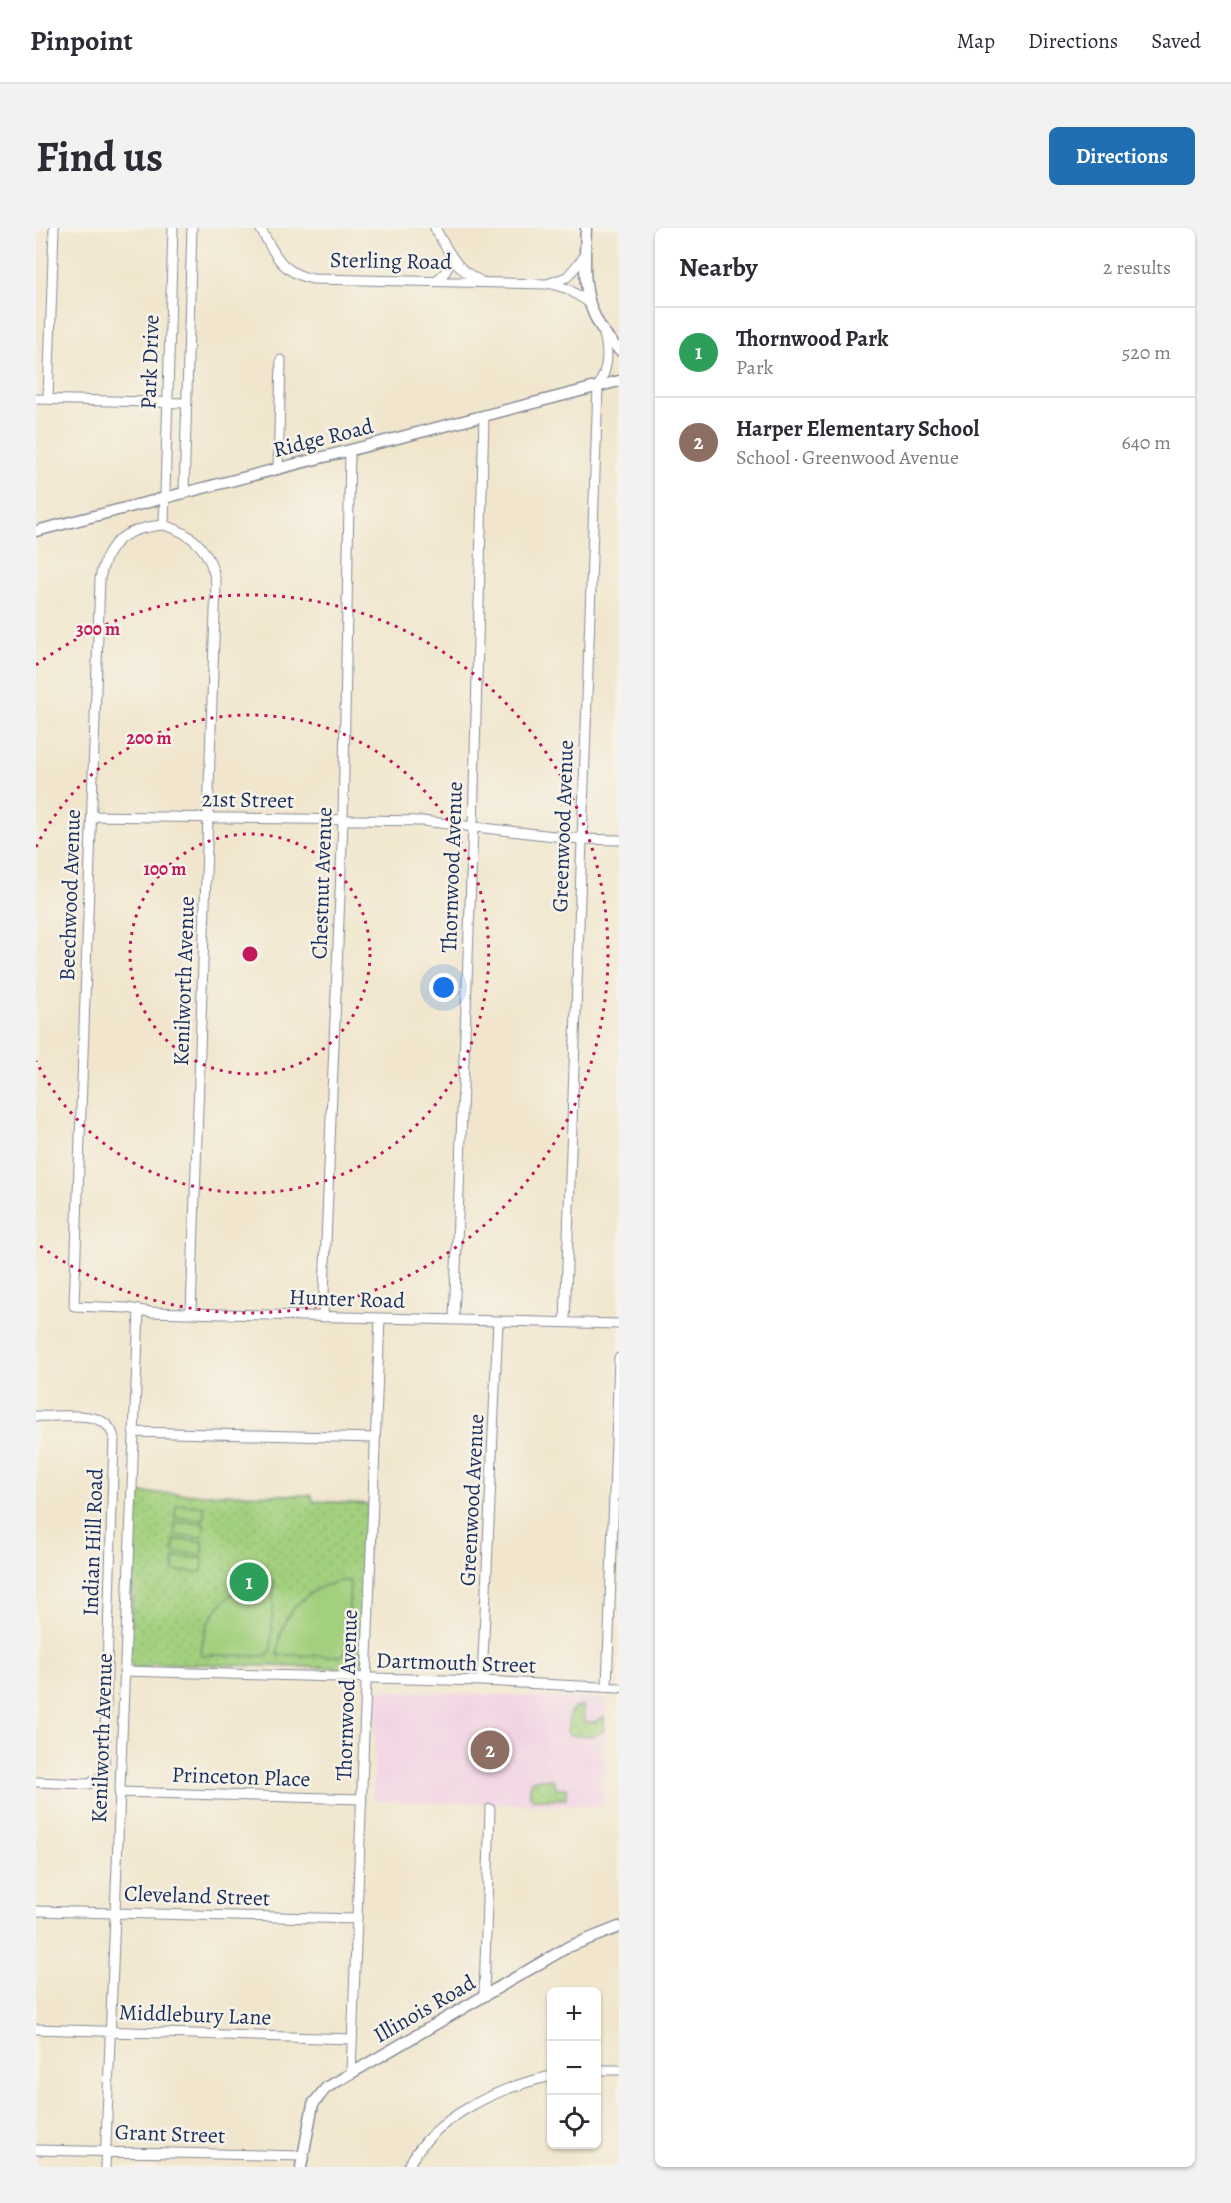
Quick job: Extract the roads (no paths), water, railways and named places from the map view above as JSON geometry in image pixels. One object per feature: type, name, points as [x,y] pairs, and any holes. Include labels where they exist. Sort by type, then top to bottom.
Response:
[{"type":"street","points":[[48,399],[54,228]]},
{"type":"street","name":"Park Drive","points":[[165,497],[173,228]]},
{"type":"street","name":"Park Drive","points":[[184,492],[192,228]]},
{"type":"street","name":"Sterling Road","points":[[260,228],[281,264],[299,276],[547,284],[568,289],[588,302]]},
{"type":"street","points":[[435,228],[463,272],[480,281]]},
{"type":"street","points":[[586,228],[588,302],[604,334],[619,350]]},
{"type":"street","points":[[437,281],[447,271],[451,256]]},
{"type":"street","points":[[547,284],[567,277],[585,257]]},
{"type":"street","name":"Greenwood Avenue","points":[[565,1322],[598,387],[607,366],[604,334]]},
{"type":"street","points":[[278,469],[281,360]]},
{"type":"street","name":"Ridge Road","points":[[36,531],[619,381]]},
{"type":"street","points":[[36,399],[186,404]]},
{"type":"street","name":"Thornwood Avenue","points":[[454,1320],[473,827],[484,416]]},
{"type":"street","name":"Chestnut Avenue","points":[[323,1317],[343,820],[350,450]]},
{"type":"street","points":[[164,525],[165,497]]},
{"type":"street","name":"Beechwood Avenue","points":[[74,1306],[103,566],[112,546],[128,534],[147,526],[164,525]]},
{"type":"street","name":"Kenilworth Avenue","points":[[164,525],[186,533],[204,549],[214,569],[216,583],[191,1313]]},
{"type":"street","name":"21st Street","points":[[92,816],[422,821],[581,839],[619,840]]},
{"type":"street","name":"Hunter Road","points":[[74,1306],[191,1313],[619,1324]]},
{"type":"street","name":"Kenilworth Avenue","points":[[105,2167],[139,1310]]},
{"type":"street","name":"Thornwood Avenue","points":[[351,2073],[380,1318]]},
{"type":"street","name":"Greenwood Avenue","points":[[482,1681],[498,1321]]},
{"type":"street","points":[[607,1688],[614,1625],[619,1358]]},
{"type":"street","name":"Indian Hill Road","points":[[36,1416],[100,1418],[110,1426],[114,1439],[104,1769],[102,1776],[89,1784],[36,1782]]},
{"type":"street","points":[[133,1432],[375,1438]]},
{"type":"street","name":"Dartmouth Street","points":[[124,1671],[482,1681],[619,1688]]},
{"type":"street","name":"Princeton Place","points":[[119,1792],[362,1799]]},
{"type":"street","points":[[484,1995],[489,1809]]},
{"type":"street","name":"Cleveland Street","points":[[36,1911],[357,1919]]},
{"type":"street","name":"Illinois Road","points":[[302,2162],[308,2119],[318,2095],[351,2073],[568,1947],[619,1927]]},
{"type":"street","name":"Middlebury Lane","points":[[36,2029],[352,2039]]},
{"type":"street","points":[[601,2070],[619,2070]]},
{"type":"street","points":[[408,2167],[425,2141],[462,2113],[505,2091],[547,2078]]},
{"type":"street","name":"Grant Street","points":[[36,2150],[105,2151],[302,2162]]},
{"type":"place","name":"Thornwood Park","points":[[249,1582]]},
{"type":"place","name":"Harper Elementary School","points":[[490,1750]]}]
